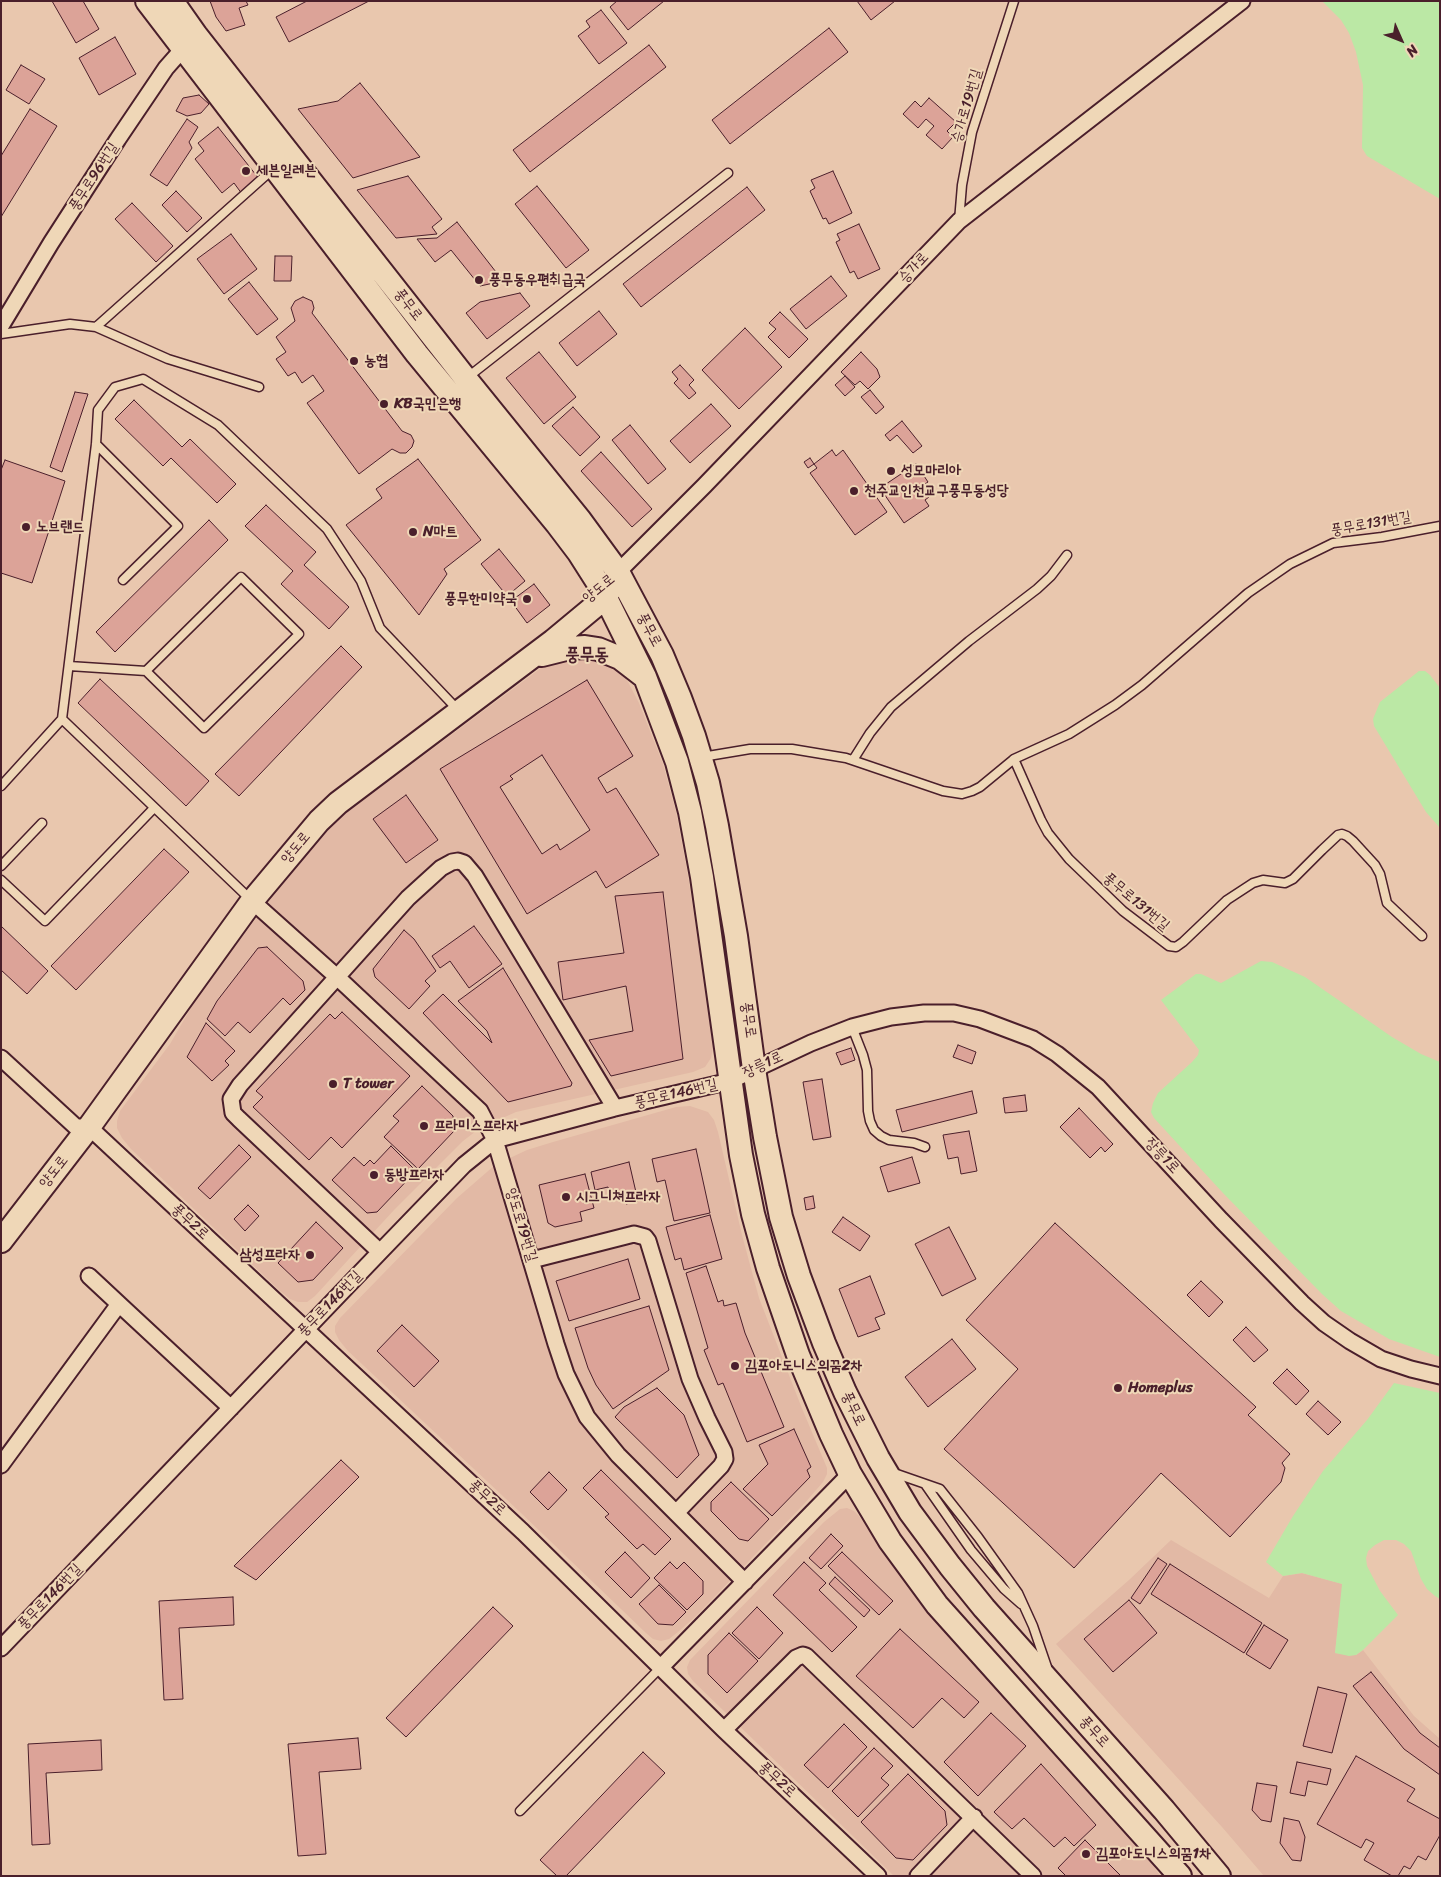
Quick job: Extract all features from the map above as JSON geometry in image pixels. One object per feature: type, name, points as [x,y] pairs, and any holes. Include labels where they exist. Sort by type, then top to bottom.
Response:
[{"type":"street","name":"풍무로","points":[[147,1],[189,42],[283,161],[417,354],[457,386],[580,520],[618,572],[662,655],[680,698],[700,757],[717,826],[728,887],[754,1069],[781,1217],[799,1276],[842,1384],[885,1470],[910,1512],[950,1566],[984,1608],[1164,1810],[1219,1876]]},
{"type":"street","name":"풍무로","points":[[172,1],[189,42]]},
{"type":"street","name":"승가로","points":[[618,572],[704,486],[959,221],[1242,1]]},
{"type":"street","name":"풍무로96번길","points":[[1,326],[51,243],[118,139],[166,68],[189,42]]},
{"type":"street","name":"풍무로","points":[[457,386],[579,553],[603,591],[645,677],[677,762],[690,812],[702,877],[741,1155],[751,1206],[768,1268],[798,1355],[850,1474],[890,1541],[937,1606],[1180,1876]]},
{"type":"street","name":"양도로","points":[[456,708],[530,659],[603,591],[618,572]]},
{"type":"street","name":"양도로","points":[[1,1241],[249,898],[314,827],[338,803],[538,641],[603,591]]},
{"type":"street","points":[[530,659],[570,648],[585,647],[598,649],[620,658],[645,677]]},
{"type":"street","points":[[380,1252],[238,1119],[233,1113],[231,1099],[240,1085],[428,879],[452,862],[458,861],[464,864],[480,885],[615,1108]]},
{"type":"street","name":"양도로19번길","points":[[249,898],[473,1104],[487,1122],[496,1140],[561,1359],[578,1401],[587,1417],[618,1455],[745,1582]]},
{"type":"street","name":"장릉1로","points":[[730,1081],[811,1043],[852,1027],[891,1017],[924,1013],[954,1013],[980,1019],[1033,1039],[1076,1068],[1098,1087],[1221,1220],[1324,1323],[1381,1359],[1440,1376]]},
{"type":"street","name":"풍무2로","points":[[1,1058],[82,1127],[530,1538],[724,1730],[878,1876]]},
{"type":"street","name":"풍무로146번길","points":[[1,1648],[464,1165],[496,1140],[615,1108],[730,1081]]},
{"type":"street","name":"양도로","points":[[1,1223],[82,1127]]},
{"type":"street","points":[[532,1260],[634,1234],[645,1237],[648,1241],[690,1378],[724,1452],[725,1459],[721,1466],[676,1513]]},
{"type":"street","points":[[89,1276],[231,1408]]},
{"type":"street","points":[[1,1465],[118,1304]]},
{"type":"street","points":[[661,1667],[850,1474]]},
{"type":"street","points":[[724,1730],[796,1658],[803,1655],[806,1656],[1033,1876]]},
{"type":"street","points":[[918,1876],[974,1818]]},
{"type":"lane","name":"승가로19번길","points":[[959,221],[962,186],[972,132],[1014,1]]},
{"type":"lane","points":[[96,327],[283,161]]},
{"type":"lane","points":[[457,386],[728,173]]},
{"type":"lane","points":[[1,334],[70,324],[96,327],[168,359],[259,387]]},
{"type":"lane","points":[[1,786],[62,719],[96,444],[98,410],[115,387],[143,379],[218,425],[327,529],[361,581],[380,628],[456,708]]},
{"type":"lane","points":[[96,444],[178,526],[123,580]]},
{"type":"lane","name":"풍무로131번길","points":[[700,757],[731,751],[767,748],[792,750],[853,760],[943,791],[962,794],[980,787],[1014,759],[1069,734],[1115,705],[1142,685],[1248,593],[1290,564],[1333,543],[1440,526]]},
{"type":"lane","points":[[853,760],[870,733],[891,707],[979,632],[1036,589],[1051,576],[1067,555]]},
{"type":"lane","points":[[69,666],[146,671],[204,728],[299,634],[241,577],[146,671]]},
{"type":"lane","points":[[62,719],[249,898]]},
{"type":"lane","name":"풍무로131번길","points":[[1014,759],[1041,820],[1063,852],[1110,899],[1169,946],[1176,947],[1183,942],[1227,900],[1254,883],[1263,880],[1285,883],[1293,879],[1338,835],[1342,834],[1354,841],[1375,865],[1380,874],[1387,902],[1422,936]]},
{"type":"lane","points":[[1,880],[45,921],[154,808]]},
{"type":"lane","points":[[1,866],[42,823]]},
{"type":"lane","points":[[852,1027],[863,1055],[866,1070],[868,1112],[874,1130],[889,1140],[914,1143],[925,1147]]},
{"type":"lane","points":[[885,1470],[940,1489],[1006,1574],[1025,1607],[1041,1649],[1051,1684]]},
{"type":"lane","points":[[924,1484],[984,1566],[1004,1589],[1025,1607]]},
{"type":"lane","points":[[520,1811],[661,1667]]},
{"type":"shaded area","points":[[581,652],[619,670],[628,682],[639,703],[663,764],[676,812],[687,870],[709,1010],[713,1048],[711,1058],[705,1067],[693,1072],[516,1112],[480,1128],[463,1141],[394,1210],[315,1296],[307,1302],[298,1302],[290,1299],[131,1149],[117,1128],[120,1111],[170,1044],[203,987],[322,833],[549,662]]},
{"type":"shaded area","points":[[690,1106],[708,1112],[714,1120],[759,1298],[827,1468],[827,1474],[823,1482],[804,1504],[696,1616],[669,1639],[661,1641],[653,1639],[646,1633],[348,1351],[339,1340],[335,1332],[335,1326],[340,1318],[457,1198],[495,1165],[527,1150],[553,1142],[676,1107]]},
{"type":"shaded area","points":[[847,1508],[859,1516],[899,1575],[952,1639],[1144,1851],[1160,1876],[894,1876],[693,1681],[688,1674],[687,1667],[690,1660],[824,1522],[840,1509]]},
{"type":"shaded area","points":[[1171,1540],[1269,1598],[1283,1576],[1302,1573],[1343,1584],[1335,1653],[1356,1655],[1363,1650],[1414,1716],[1440,1739],[1440,1876],[1264,1876],[1056,1644]]},
{"type":"green space","points":[[1322,1],[1440,1],[1440,199],[1367,156],[1362,148],[1363,85],[1356,52],[1349,33],[1341,20]]},
{"type":"green space","points":[[1419,671],[1425,671],[1430,675],[1440,688],[1440,828],[1426,812],[1374,726],[1373,719],[1380,702]]},
{"type":"green space","points":[[1261,961],[1272,962],[1305,977],[1392,1037],[1421,1054],[1440,1062],[1440,1357],[1389,1339],[1341,1311],[1223,1193],[1154,1118],[1151,1112],[1158,1093],[1192,1062],[1198,1055],[1199,1050],[1161,1000],[1196,974],[1201,974],[1221,983]]},
{"type":"green space","points":[[1394,1383],[1440,1393],[1440,1599],[1427,1589],[1421,1579],[1411,1551],[1404,1544],[1396,1540],[1384,1540],[1375,1545],[1368,1551],[1366,1558],[1367,1566],[1380,1591],[1398,1615],[1363,1650],[1356,1655],[1349,1656],[1335,1653],[1342,1584],[1302,1573],[1283,1576],[1266,1562],[1293,1516],[1323,1471],[1367,1420]]},
{"type":"building","points":[[52,1],[83,1],[99,29],[76,43]]},
{"type":"building","points":[[210,1],[246,1],[248,5],[239,8],[245,25],[226,31],[216,17]]},
{"type":"building","points":[[307,1],[369,1],[289,42],[276,17]]},
{"type":"building","points":[[617,1],[664,1],[628,30],[610,7]]},
{"type":"building","points":[[857,1],[895,1],[871,20]]},
{"type":"building","points":[[601,10],[627,43],[599,64],[578,36],[590,27],[586,21]]},
{"type":"building","points":[[829,28],[848,52],[730,144],[712,120]]},
{"type":"building","points":[[115,37],[136,74],[99,95],[79,58]]},
{"type":"building","points":[[649,45],[666,67],[530,172],[513,150]]},
{"type":"building","points":[[21,65],[45,79],[29,104],[6,90]]},
{"type":"building","points":[[360,83],[420,157],[353,178],[298,109],[338,101]]},
{"type":"building","points":[[199,95],[209,104],[201,113],[187,116],[176,111],[183,98]]},
{"type":"building","points":[[929,98],[956,122],[947,131],[953,137],[942,149],[926,135],[934,126],[926,119],[918,128],[903,114],[915,101],[921,107]]},
{"type":"building","points":[[30,109],[57,126],[1,217],[1,156]]},
{"type":"building","points":[[187,119],[198,127],[189,142],[192,148],[167,186],[150,175]]},
{"type":"building","points":[[218,127],[260,180],[242,194],[234,183],[222,193],[195,159],[204,151],[198,143]]},
{"type":"building","points":[[833,171],[852,213],[829,224],[826,218],[823,219],[810,191],[815,188],[811,180]]},
{"type":"building","points":[[408,176],[442,219],[432,227],[437,234],[396,238],[357,190]]},
{"type":"building","points":[[537,186],[589,250],[566,268],[515,204]]},
{"type":"building","points":[[747,187],[765,210],[641,307],[623,284]]},
{"type":"building","points":[[176,191],[202,218],[187,232],[162,205]]},
{"type":"building","points":[[132,203],[173,246],[156,262],[115,219]]},
{"type":"building","points":[[457,222],[503,281],[480,286],[451,250],[435,262],[417,239],[437,238]]},
{"type":"building","points":[[859,224],[880,269],[858,279],[854,271],[850,273],[836,242],[840,240],[837,234]]},
{"type":"building","points":[[231,234],[257,269],[224,294],[197,259]]},
{"type":"building","points":[[275,256],[292,256],[291,281],[274,281]]},
{"type":"building","points":[[831,276],[847,296],[806,329],[790,309]]},
{"type":"building","points":[[249,282],[278,319],[257,335],[228,299]]},
{"type":"building","points":[[520,293],[530,306],[487,339],[466,313],[480,302]]},
{"type":"building","points":[[303,297],[312,301],[314,308],[312,313],[402,431],[411,435],[414,441],[412,447],[406,453],[400,453],[392,449],[359,474],[307,403],[324,391],[313,375],[302,383],[295,372],[288,376],[276,359],[286,352],[276,337],[295,321],[291,308],[295,301]]},
{"type":"building","points":[[599,311],[617,334],[577,366],[559,343]]},
{"type":"building","points":[[780,312],[808,339],[789,358],[768,337],[776,329],[769,323]]},
{"type":"building","points":[[745,328],[782,367],[739,409],[702,370]]},
{"type":"building","points":[[539,352],[576,397],[544,424],[506,378]]},
{"type":"building","points":[[861,352],[877,369],[880,377],[868,389],[860,381],[855,385],[841,372]]},
{"type":"building","points":[[680,365],[694,380],[689,385],[696,393],[689,399],[674,383],[678,379],[672,372]]},
{"type":"building","points":[[845,376],[855,387],[845,396],[835,385]]},
{"type":"building","points":[[870,390],[884,407],[876,414],[861,397]]},
{"type":"building","points":[[75,392],[88,394],[62,472],[50,467]]},
{"type":"building","points":[[134,400],[182,447],[190,439],[236,484],[217,503],[171,458],[163,466],[115,419]]},
{"type":"building","points":[[711,404],[731,426],[690,463],[670,441]]},
{"type":"building","points":[[573,407],[600,437],[580,456],[552,426]]},
{"type":"building","points":[[902,421],[922,446],[913,453],[897,435],[890,441],[885,435]]},
{"type":"building","points":[[630,425],[666,469],[648,484],[612,440]]},
{"type":"building","points":[[832,450],[836,456],[843,450],[887,512],[855,535],[810,473],[817,468],[814,464]]},
{"type":"building","points":[[601,452],[652,509],[632,527],[581,471]]},
{"type":"building","points":[[810,458],[814,464],[808,468],[804,462]]},
{"type":"building","name":"N마트","points":[[418,459],[481,540],[444,569],[447,574],[419,615],[346,525],[382,498],[376,489]]},
{"type":"building","name":"노브랜드","points":[[5,460],[65,481],[32,583],[1,573],[1,470]]},
{"type":"building","points":[[916,464],[928,482],[922,486],[929,497],[925,500],[929,506],[904,523],[880,488]]},
{"type":"building","points":[[266,505],[316,552],[304,565],[349,607],[329,629],[281,584],[293,571],[245,526]]},
{"type":"building","points":[[209,520],[228,540],[115,652],[96,632]]},
{"type":"building","points":[[499,549],[525,581],[507,596],[481,564]]},
{"type":"building","points":[[534,584],[550,605],[527,623],[511,601]]},
{"type":"building","points":[[341,646],[362,667],[239,796],[215,774]]},
{"type":"building","points":[[100,679],[209,781],[186,806],[78,703]]},
{"type":"building","points":[[587,680],[633,756],[598,778],[607,793],[616,788],[659,855],[606,888],[596,871],[527,914],[440,769]],"holes":[[[542,755],[590,830],[560,850],[557,844],[542,854],[500,787],[513,779],[510,776]]]},
{"type":"building","points":[[406,795],[438,840],[406,863],[373,819]]},
{"type":"building","points":[[164,849],[189,872],[76,990],[51,966]]},
{"type":"building","points":[[663,892],[683,1059],[611,1076],[589,1040],[633,1031],[626,986],[563,1000],[558,962],[624,953],[615,896]]},
{"type":"building","points":[[1,926],[48,971],[27,994],[1,970]]},
{"type":"building","points":[[474,926],[502,964],[469,988],[450,961],[440,968],[432,956]]},
{"type":"building","points":[[404,930],[414,939],[436,971],[425,981],[430,986],[409,1009],[375,977],[373,969]]},
{"type":"building","points":[[267,947],[303,981],[305,990],[290,1005],[283,998],[250,1033],[238,1022],[225,1036],[207,1019],[217,1001],[258,948]]},
{"type":"building","points":[[503,968],[572,1083],[571,1086],[508,1102],[423,1013],[443,994],[492,1043],[487,1031],[458,1001]]},
{"type":"building","name":"T tower","points":[[342,1012],[410,1076],[342,1148],[331,1137],[309,1160],[253,1107],[263,1097],[256,1091],[330,1014],[335,1019]]},
{"type":"building","points":[[206,1023],[235,1051],[225,1061],[229,1065],[212,1081],[187,1057]]},
{"type":"building","points":[[958,1045],[976,1052],[972,1064],[953,1057]]},
{"type":"building","points":[[851,1048],[855,1060],[841,1065],[836,1053]]},
{"type":"building","points":[[822,1079],[831,1137],[813,1140],[803,1082]]},
{"type":"building","name":"프라미스프라자","points":[[422,1086],[453,1116],[454,1131],[418,1169],[384,1137],[399,1121],[393,1116]]},
{"type":"building","points":[[972,1091],[977,1113],[902,1132],[896,1110]]},
{"type":"building","points":[[1025,1095],[1027,1111],[1005,1113],[1003,1098]]},
{"type":"building","points":[[1079,1108],[1113,1144],[1105,1152],[1101,1147],[1090,1158],[1060,1127]]},
{"type":"building","points":[[969,1131],[977,1171],[961,1174],[958,1157],[948,1159],[943,1135]]},
{"type":"building","points":[[239,1145],[251,1157],[210,1199],[198,1188]]},
{"type":"building","name":"동방프라자","points":[[391,1146],[416,1171],[377,1212],[367,1213],[332,1180],[354,1157],[364,1166],[370,1160],[374,1164]]},
{"type":"building","points":[[696,1149],[710,1213],[674,1221],[665,1180],[657,1182],[652,1159]]},
{"type":"building","points":[[912,1157],[920,1183],[888,1192],[880,1167]]},
{"type":"building","points":[[629,1162],[638,1201],[626,1204],[623,1192],[610,1195],[608,1187],[595,1190],[591,1172]]},
{"type":"building","name":"시그니쳐프라자","points":[[585,1174],[594,1208],[580,1212],[582,1221],[555,1227],[548,1223],[539,1185]]},
{"type":"building","points":[[813,1196],[815,1208],[806,1210],[804,1198]]},
{"type":"building","points":[[248,1205],[259,1216],[245,1231],[234,1219]]},
{"type":"building","points":[[710,1215],[722,1259],[684,1270],[681,1258],[675,1260],[666,1227]]},
{"type":"building","points":[[843,1217],[870,1236],[860,1251],[832,1232]]},
{"type":"building","name":"삼성프라자","points":[[316,1222],[343,1248],[313,1280],[298,1282],[278,1263]]},
{"type":"building","name":"Homeplus","points":[[1055,1223],[1256,1407],[1248,1415],[1290,1454],[1282,1463],[1285,1468],[1281,1482],[1230,1537],[1161,1473],[1074,1568],[944,1449],[1018,1369],[966,1320]]},
{"type":"building","points":[[949,1227],[976,1279],[942,1296],[915,1244]]},
{"type":"building","points":[[628,1259],[640,1299],[569,1321],[556,1281]]},
{"type":"building","name":"김포아도니스의꿈2차","points":[[706,1266],[718,1302],[723,1300],[724,1306],[736,1303],[745,1333],[784,1427],[747,1442],[723,1383],[718,1385],[704,1350],[708,1348],[686,1273]]},
{"type":"building","points":[[870,1276],[885,1314],[875,1318],[880,1329],[858,1337],[839,1289]]},
{"type":"building","points":[[1201,1281],[1223,1302],[1209,1317],[1187,1295]]},
{"type":"building","points":[[649,1306],[669,1370],[613,1409],[596,1385],[588,1368],[575,1328]]},
{"type":"building","points":[[402,1325],[439,1361],[414,1387],[377,1351]]},
{"type":"building","points":[[1246,1327],[1268,1350],[1254,1362],[1233,1340]]},
{"type":"building","points":[[952,1339],[976,1369],[928,1407],[905,1377]]},
{"type":"building","points":[[1287,1369],[1309,1391],[1296,1405],[1273,1383]]},
{"type":"building","points":[[657,1388],[684,1415],[699,1455],[677,1478],[615,1417],[624,1407]]},
{"type":"building","points":[[1318,1401],[1341,1422],[1328,1435],[1306,1414]]},
{"type":"building","points":[[794,1429],[811,1467],[807,1470],[810,1477],[772,1516],[743,1489],[768,1464],[759,1445]]},
{"type":"building","points":[[341,1460],[359,1477],[256,1580],[234,1566]]},
{"type":"building","points":[[601,1470],[671,1539],[655,1555],[643,1544],[637,1549],[605,1517],[609,1514],[583,1488]]},
{"type":"building","points":[[549,1472],[567,1490],[548,1510],[530,1492]]},
{"type":"building","points":[[731,1482],[769,1519],[748,1541],[739,1539],[711,1511],[711,1502]]},
{"type":"building","points":[[831,1534],[843,1546],[821,1569],[809,1558]]},
{"type":"building","points":[[625,1552],[650,1578],[631,1598],[605,1572]]},
{"type":"building","points":[[842,1552],[893,1601],[879,1615],[828,1566]]},
{"type":"building","points":[[1158,1558],[1167,1564],[1140,1604],[1131,1598]]},
{"type":"building","points":[[670,1562],[677,1569],[684,1562],[703,1581],[703,1594],[687,1610],[654,1578]]},
{"type":"building","points":[[804,1562],[826,1583],[819,1590],[857,1627],[832,1652],[773,1595]]},
{"type":"building","points":[[1170,1564],[1262,1623],[1244,1653],[1151,1594]]},
{"type":"building","points":[[835,1577],[870,1610],[864,1617],[829,1584]]},
{"type":"building","points":[[659,1585],[686,1612],[673,1625],[658,1624],[639,1604]]},
{"type":"building","points":[[233,1597],[234,1625],[179,1628],[183,1699],[164,1700],[159,1601]]},
{"type":"building","points":[[1129,1600],[1157,1633],[1113,1672],[1084,1639]]},
{"type":"building","points":[[493,1607],[513,1626],[406,1737],[386,1718]]},
{"type":"building","points":[[757,1607],[783,1633],[759,1659],[732,1633]]},
{"type":"building","points":[[1264,1625],[1288,1640],[1270,1669],[1246,1654]]},
{"type":"building","points":[[900,1629],[979,1702],[964,1718],[942,1698],[913,1728],[856,1676]]},
{"type":"building","points":[[729,1633],[758,1661],[727,1693],[708,1674],[708,1655]]},
{"type":"building","points":[[1371,1672],[1420,1733],[1440,1748],[1440,1775],[1404,1749],[1353,1686]]},
{"type":"building","points":[[1318,1687],[1347,1694],[1332,1753],[1303,1746]]},
{"type":"building","points":[[991,1713],[1026,1746],[978,1796],[944,1762]]},
{"type":"building","points":[[844,1724],[867,1747],[828,1788],[804,1765]]},
{"type":"building","points":[[358,1738],[361,1769],[319,1772],[326,1854],[298,1856],[288,1744]]},
{"type":"building","points":[[101,1740],[102,1770],[46,1773],[50,1844],[32,1845],[28,1744]]},
{"type":"building","points":[[874,1748],[893,1766],[881,1778],[889,1785],[858,1817],[832,1791]]},
{"type":"building","points":[[643,1752],[665,1773],[566,1876],[557,1876],[540,1860]]},
{"type":"building","points":[[1356,1756],[1415,1789],[1407,1801],[1440,1819],[1440,1835],[1426,1860],[1418,1856],[1410,1869],[1404,1866],[1398,1876],[1392,1876],[1364,1860],[1374,1843],[1366,1839],[1361,1848],[1317,1824]]},
{"type":"building","points":[[1297,1762],[1331,1769],[1327,1785],[1308,1781],[1305,1796],[1290,1793]]},
{"type":"building","points":[[1041,1764],[1096,1825],[1074,1846],[1065,1837],[1054,1847],[1024,1818],[1012,1829],[994,1812]]},
{"type":"building","points":[[908,1774],[945,1811],[947,1825],[913,1860],[896,1858],[861,1822]]},
{"type":"building","points":[[1257,1783],[1277,1786],[1271,1822],[1261,1820],[1252,1810]]},
{"type":"building","points":[[1284,1818],[1299,1821],[1305,1837],[1301,1861],[1292,1860],[1280,1843]]},
{"type":"building","name":"김포아도니스의꿈1차","points":[[1085,1840],[1121,1876],[1066,1876],[1058,1868]]},
{"type":"place","name":"세븐일레븐","points":[[246,171]]},
{"type":"place","name":"풍무동우편취급국","points":[[479,280]]},
{"type":"place","name":"농협","points":[[354,361]]},
{"type":"place","name":"KB국민은행","points":[[384,404]]},
{"type":"place","name":"성모마리아","points":[[891,471]]},
{"type":"place","name":"천주교인천교구풍무동성당","points":[[854,491]]},
{"type":"place","name":"노브랜드","points":[[26,527]]},
{"type":"place","name":"N마트","points":[[413,532]]},
{"type":"place","name":"풍무한미약국","points":[[527,599]]},
{"type":"place","name":"T tower","points":[[333,1084]]},
{"type":"place","name":"프라미스프라자","points":[[424,1126]]},
{"type":"place","name":"동방프라자","points":[[374,1175]]},
{"type":"place","name":"시그니쳐프라자","points":[[566,1197]]},
{"type":"place","name":"삼성프라자","points":[[310,1255]]},
{"type":"place","name":"김포아도니스의꿈2차","points":[[735,1366]]},
{"type":"place","name":"Homeplus","points":[[1118,1388]]},
{"type":"place","name":"김포아도니스의꿈1차","points":[[1086,1854]]},
{"type":"district","name":"풍무동","points":[[587,655]]}]
